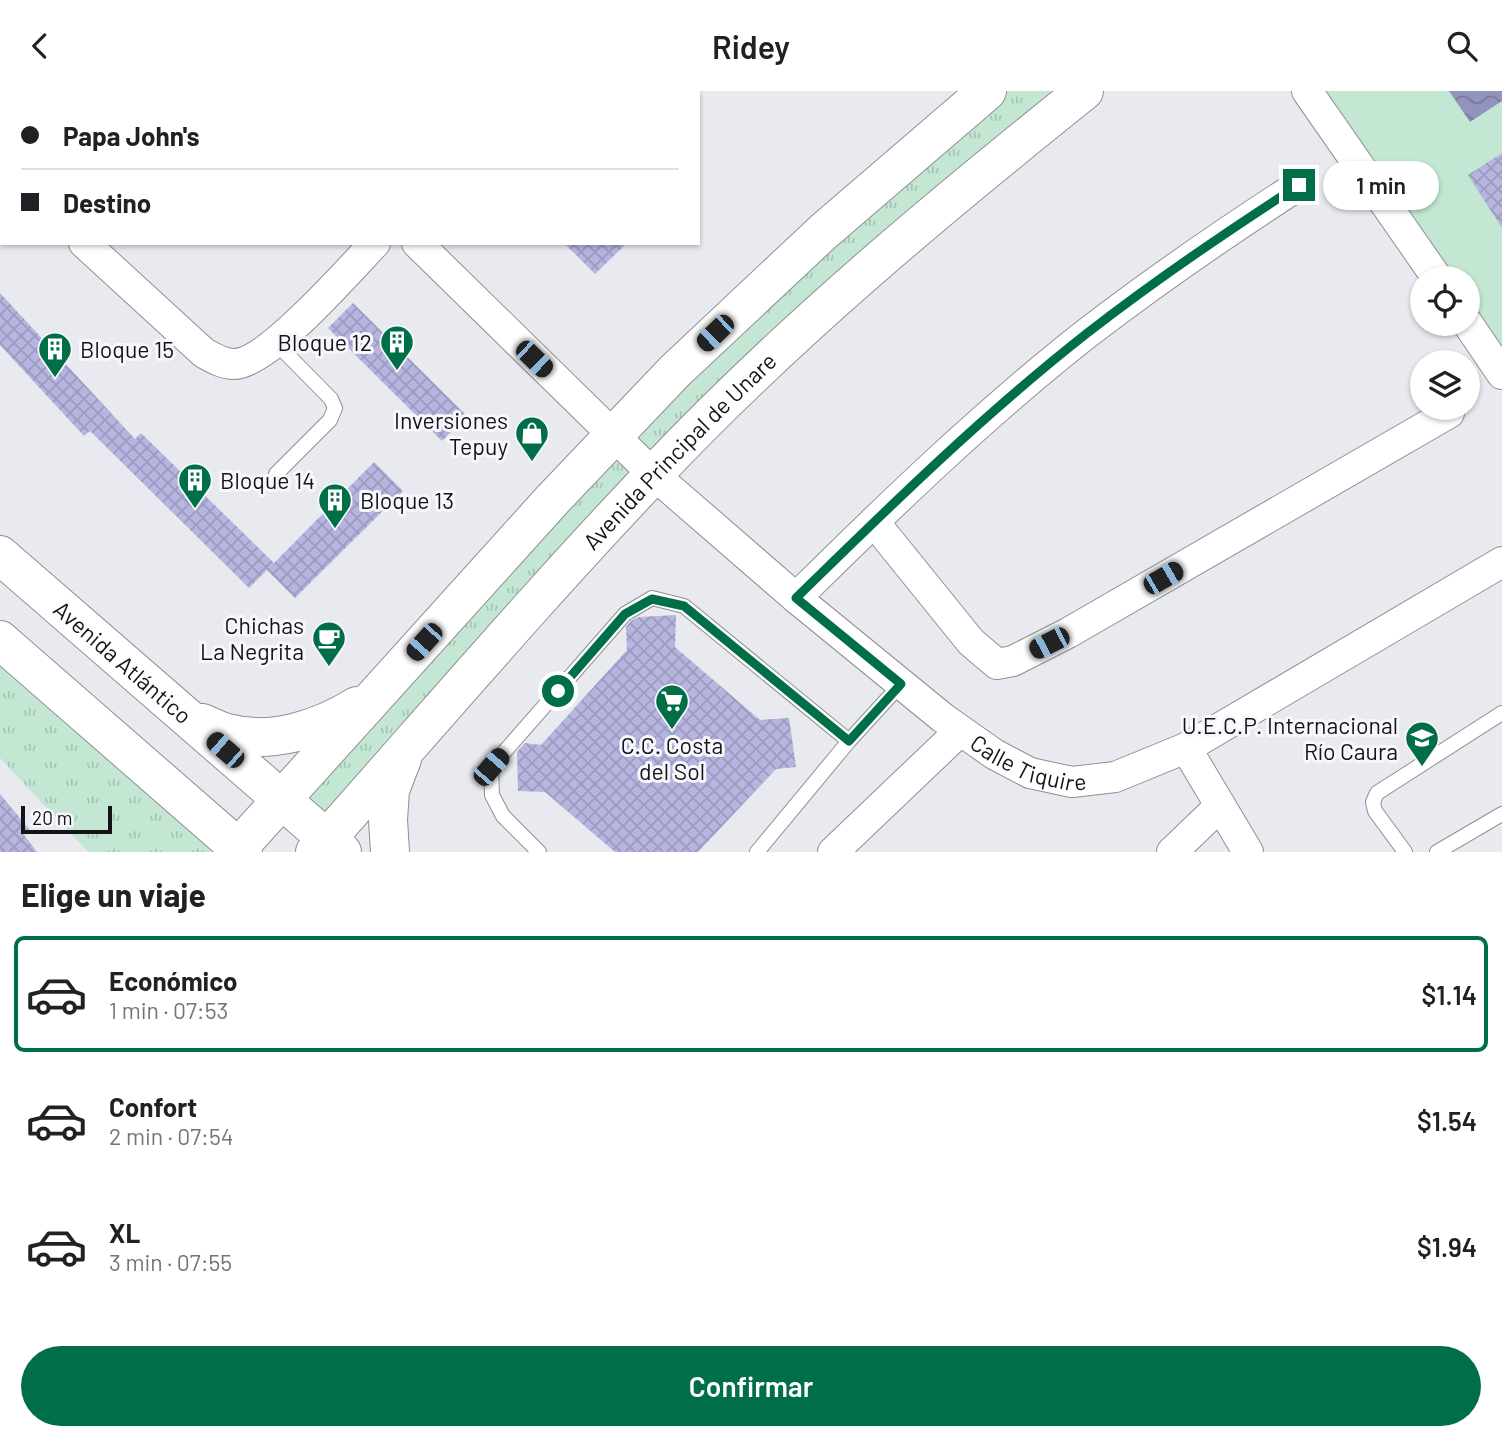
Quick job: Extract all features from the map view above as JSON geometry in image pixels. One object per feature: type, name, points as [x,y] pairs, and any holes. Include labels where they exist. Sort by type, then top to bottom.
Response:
[{"type":"street","points":[[0,640],[238,851],[282,799],[613,435],[755,295],[900,164],[987,91]]},
{"type":"street","name":"Avenida Principal de Unare","points":[[328,848],[406,749],[653,474],[844,290],[933,213],[1084,91]]},
{"type":"street","points":[[1307,91],[1429,266]]},
{"type":"street","points":[[796,598],[993,413],[1084,335],[1214,240],[1299,185]]},
{"type":"street","points":[[86,245],[204,353],[235,364],[257,357],[276,343],[373,245]]},
{"type":"street","name":"Calle Tiquire","points":[[419,245],[653,474],[796,598],[960,731],[994,754],[1030,773],[1072,782],[1115,777],[1186,748],[1502,562]]},
{"type":"street","points":[[1476,336],[1502,374]]},
{"type":"street","points":[[874,522],[971,642],[997,664],[1013,661],[1080,627],[1437,420]]},
{"type":"street","name":"Avenida Atlántico","points":[[0,555],[282,799],[328,848]]},
{"type":"street","points":[[187,717],[227,733],[256,737],[283,734],[315,727],[344,714],[379,692]]},
{"type":"street","points":[[833,852],[960,731]]},
{"type":"street","points":[[1186,748],[1248,852]]},
{"type":"street","points":[[390,852],[390,790],[406,749]]},
{"type":"street","points":[[1172,852],[1220,806]]},
{"type":"lane","points":[[276,343],[331,399],[335,408],[330,420],[276,474]]},
{"type":"lane","points":[[539,852],[503,816],[492,795],[491,767],[625,614],[652,599],[684,606],[849,741]]},
{"type":"lane","points":[[757,852],[849,741],[901,684]]},
{"type":"lane","points":[[1405,852],[1375,811],[1373,802],[1377,793],[1502,713]]},
{"type":"lane","points":[[1437,852],[1502,814]]},
{"type":"green space","points":[[987,91],[1084,91],[923,222],[327,839],[282,799],[454,608]]},
{"type":"green space","points":[[1307,91],[1502,91],[1502,374],[1476,336],[1480,336],[1480,266],[1429,266]]},
{"type":"green space","points":[[0,640],[243,852],[88,852],[0,758]]},
{"type":"water","points":[[1449,91],[1502,91],[1502,101],[1470,122]]},
{"type":"building","points":[[1502,153],[1502,228],[1468,175]]},
{"type":"building","points":[[566,245],[625,245],[595,274]]},
{"type":"building","points":[[0,293],[135,439],[141,433],[274,563],[374,462],[403,491],[295,598],[267,570],[249,588],[90,431],[84,436],[0,345]]},
{"type":"building","name":"Bloque 12","points":[[353,303],[467,416],[442,441],[328,328]]},
{"type":"building","name":"C.C. Costa del Sol","points":[[676,615],[675,647],[760,720],[789,718],[796,767],[776,769],[698,852],[615,852],[545,792],[518,791],[517,752],[525,743],[541,745],[627,650],[626,627],[631,621],[639,617]]},
{"type":"building","points":[[0,794],[30,830],[24,835],[37,852],[0,852]]},
{"type":"place","name":"Bloque 12","points":[[397,372]]},
{"type":"place","name":"Bloque 15","points":[[55,379]]},
{"type":"place","name":"Inversiones Tepuy","points":[[532,463]]},
{"type":"place","name":"Bloque 14","points":[[195,510]]},
{"type":"place","name":"Bloque 13","points":[[335,530]]},
{"type":"place","name":"Chichas La Negrita","points":[[329,668]]},
{"type":"place","name":"C.C. Costa del Sol","points":[[672,731]]},
{"type":"place","name":"U.E.C.P. Internacional Río Caura","points":[[1422,768]]},
{"type":"route","points":[[558,691],[625,614],[652,599],[684,606],[849,741],[901,684],[796,598],[895,501],[1084,335],[1214,240],[1299,185]]}]
